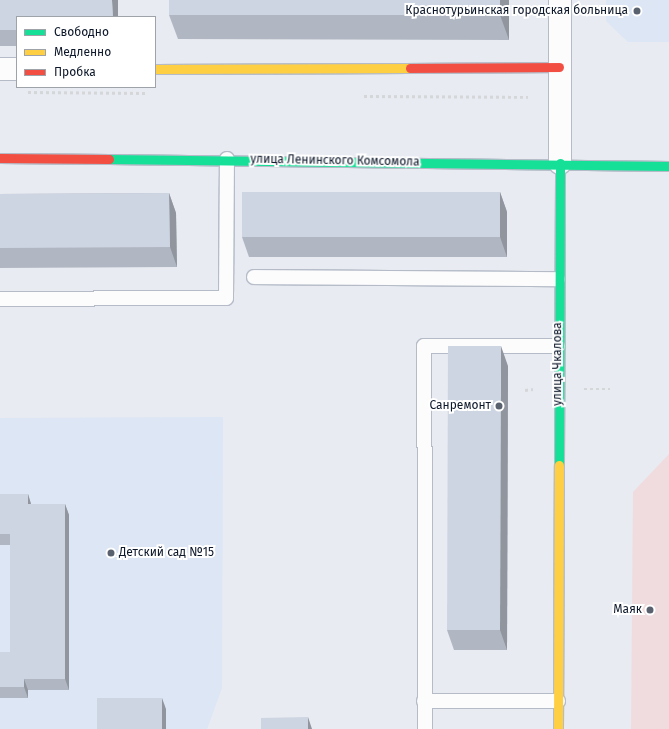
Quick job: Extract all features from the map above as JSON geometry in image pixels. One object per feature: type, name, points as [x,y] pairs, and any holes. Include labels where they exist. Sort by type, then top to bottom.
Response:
[{"type":"main road","points":[[156,69],[559,67]]},
{"type":"main road","name":"улица Ленинского Комсомола","points":[[0,158],[227,159],[669,166]]},
{"type":"main road","name":"улица Чкалова","points":[[558,729],[558,279],[560,164]]},
{"type":"street","name":"улица Чкалова","points":[[560,0],[560,164]]},
{"type":"street","points":[[0,69],[16,69]]},
{"type":"lane","points":[[0,299],[226,298],[227,159]]},
{"type":"lane","points":[[254,277],[558,279]]},
{"type":"lane","points":[[425,729],[424,346],[558,346]]},
{"type":"lane","points":[[424,701],[558,701]]},
{"type":"shaded area","name":"Краснотурьинская городская больница","points":[[606,0],[669,0],[669,42],[628,42],[606,21]]},
{"type":"shaded area","name":"Детский сад №15","points":[[223,417],[222,688],[207,729],[0,729],[0,418]]},
{"type":"shaded area","name":"Маяк","points":[[669,454],[669,729],[631,729],[633,492]]},
{"type":"building","points":[[0,0],[112,0],[113,16],[16,16],[16,30],[0,30]]},
{"type":"building","points":[[169,0],[500,0],[500,15],[169,15]]},
{"type":"building","points":[[242,192],[500,192],[500,237],[242,237]]},
{"type":"building","points":[[169,193],[170,247],[0,248],[0,194]]},
{"type":"building","points":[[448,346],[501,346],[500,630],[447,630]]},
{"type":"building","points":[[0,494],[28,494],[28,504],[65,504],[65,679],[24,679],[24,687],[0,687],[0,652],[10,652],[10,534],[0,534]]},
{"type":"building","points":[[97,698],[162,698],[162,729],[97,729]]},
{"type":"building","points":[[308,717],[308,729],[261,729],[261,718]]},
{"type":"traffic: fast","points":[[109,159],[669,166]]},
{"type":"traffic: fast","points":[[559,465],[560,163]]},
{"type":"traffic: slow","points":[[156,69],[410,68]]},
{"type":"traffic: slow","points":[[558,729],[559,465]]},
{"type":"traffic: jam","points":[[410,68],[559,67]]},
{"type":"traffic: jam","points":[[0,158],[109,159]]},
{"type":"place","name":"Краснотурьинская городская больница","points":[[637,11]]},
{"type":"place","name":"Санремонт","points":[[499,406]]},
{"type":"place","name":"Детский сад №15","points":[[111,553]]},
{"type":"place","name":"Маяк","points":[[650,610]]}]
